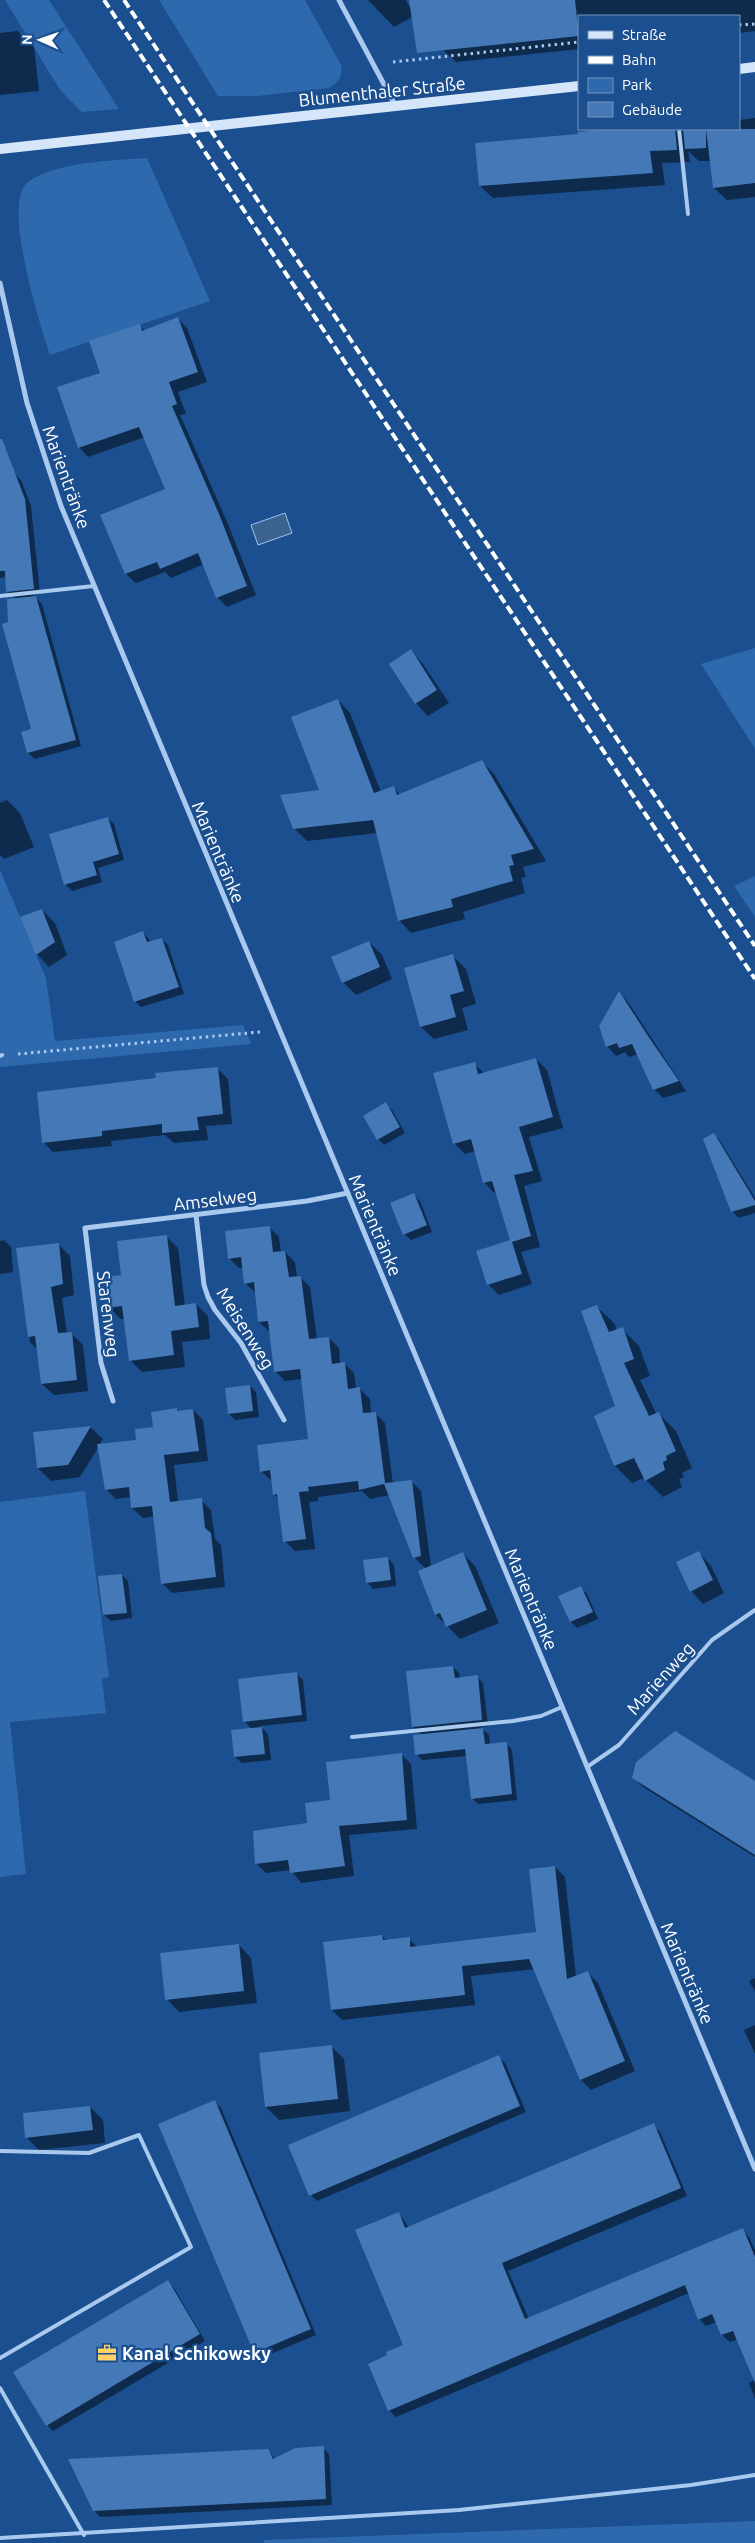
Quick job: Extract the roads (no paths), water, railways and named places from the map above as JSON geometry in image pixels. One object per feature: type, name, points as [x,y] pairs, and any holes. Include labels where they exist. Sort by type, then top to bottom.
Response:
[{"type":"street","points":[[339,0],[375,64],[395,105]]},
{"type":"street","points":[[740,69],[755,67]]},
{"type":"street","name":"Blumenthaler Straße","points":[[0,150],[190,127],[578,86]]},
{"type":"street","name":"Marientränke","points":[[0,283],[30,412],[61,506],[278,1030],[348,1193],[755,2169]]},
{"type":"street","name":"Amselweg","points":[[85,1228],[307,1201],[348,1193]]},
{"type":"street","name":"Meisenweg","points":[[196,1215],[204,1285],[208,1298],[241,1343],[284,1420]]},
{"type":"street","name":"Starenweg","points":[[85,1228],[101,1363],[113,1401]]},
{"type":"lane","points":[[679,130],[688,214]]},
{"type":"lane","points":[[0,596],[94,586]]},
{"type":"lane","name":"Marienweg","points":[[587,1767],[619,1745],[712,1640],[755,1610]]},
{"type":"lane","points":[[352,1737],[513,1721],[541,1716],[562,1707]]},
{"type":"lane","points":[[0,2151],[89,2153],[139,2135],[191,2246],[0,2358]]},
{"type":"lane","points":[[0,2388],[84,2535]]},
{"type":"lane","points":[[0,2538],[84,2535],[459,2510],[755,2475]]},
{"type":"railway","points":[[104,0],[755,979]]},
{"type":"railway","points":[[124,0],[755,946]]},
{"type":"place","name":"Kanal Schikowsky","points":[[107,2353]]}]
